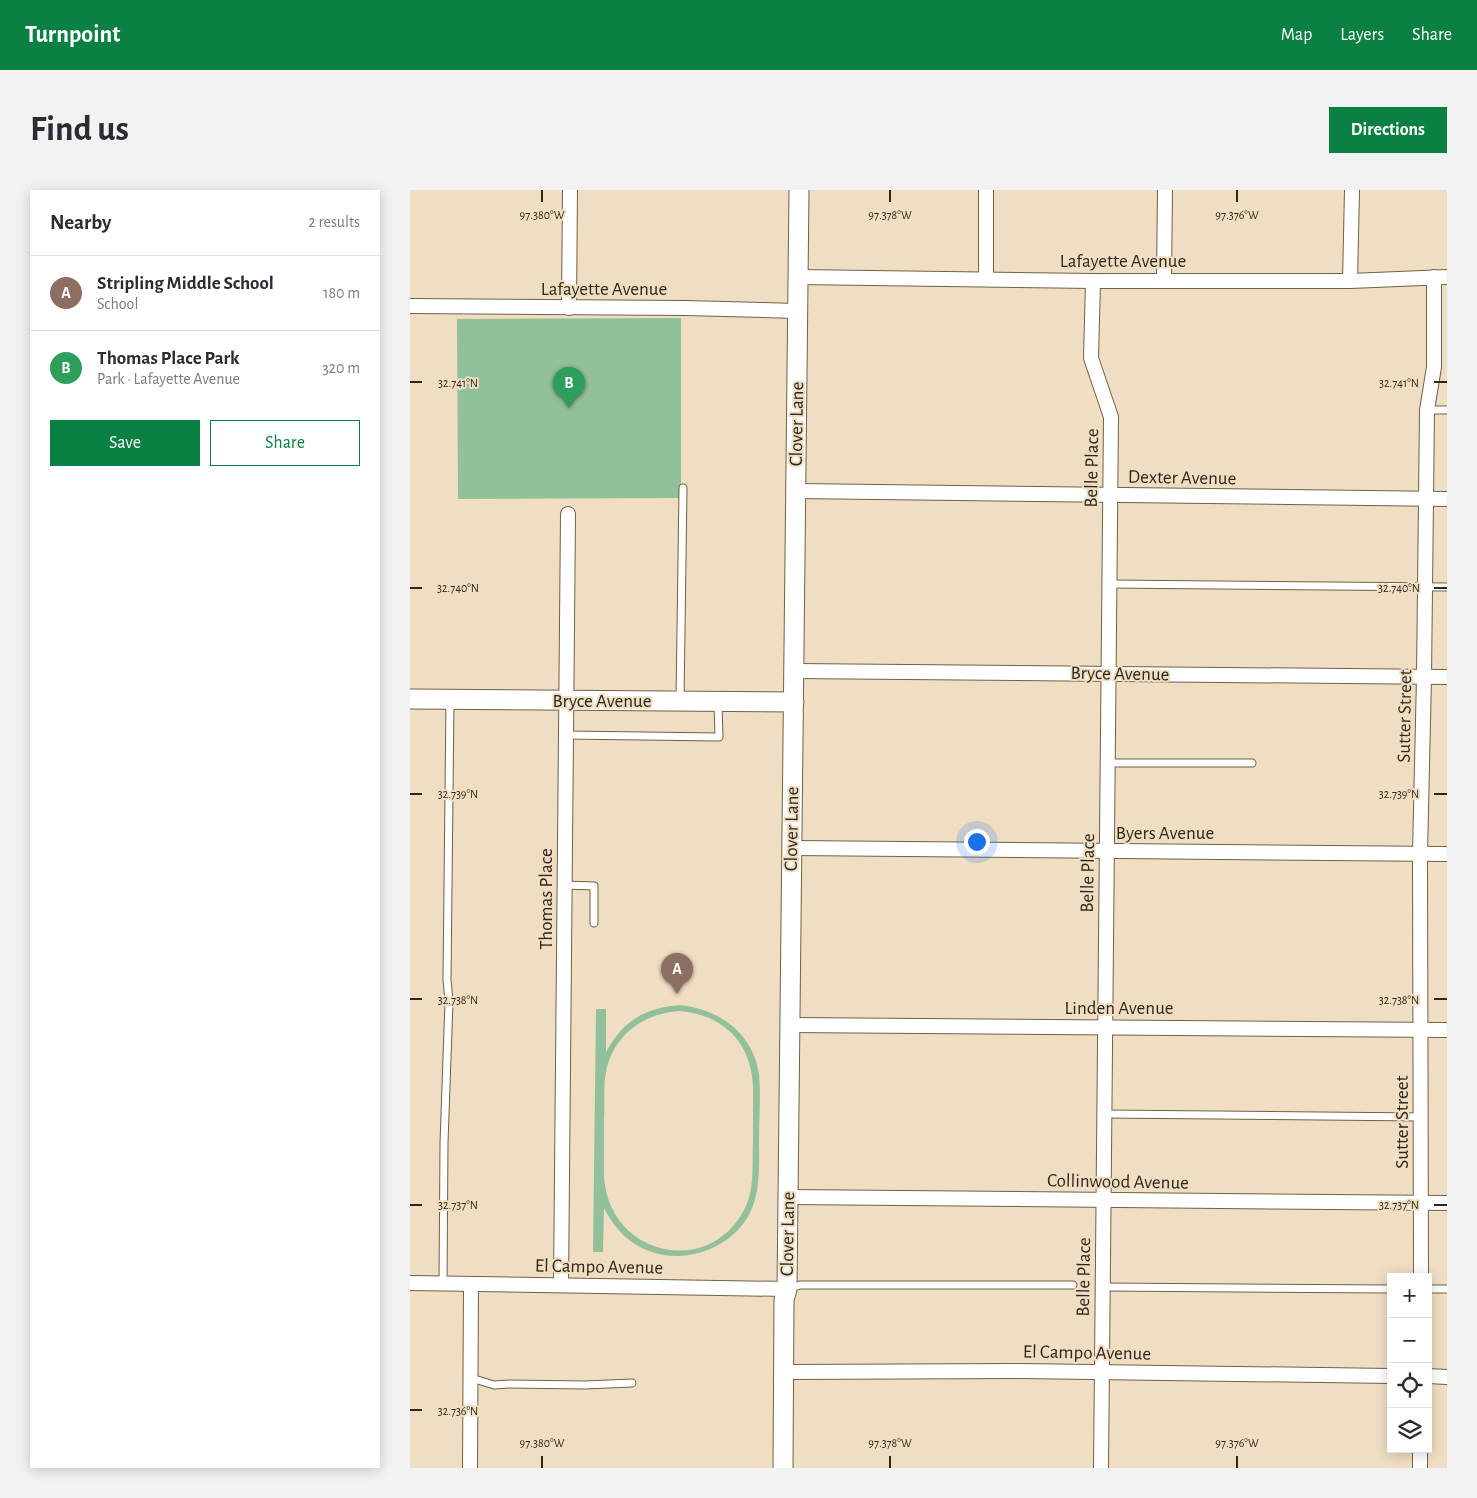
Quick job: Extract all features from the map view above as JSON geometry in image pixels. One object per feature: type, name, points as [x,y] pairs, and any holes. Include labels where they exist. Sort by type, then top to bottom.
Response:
[{"type":"street","points":[[569,308],[570,190]]},
{"type":"street","name":"Clover Lane","points":[[783,1468],[784,1300],[787,1289],[799,190]]},
{"type":"street","points":[[986,190],[986,278]]},
{"type":"street","points":[[1164,280],[1165,190]]},
{"type":"street","points":[[1350,281],[1352,190]]},
{"type":"street","name":"Lafayette Avenue","points":[[798,277],[986,278],[1093,281],[1350,281],[1441,277]]},
{"type":"street","name":"Sutter Street","points":[[1421,1273],[1420,854],[1426,587],[1427,410],[1434,367],[1441,277]]},
{"type":"street","name":"Belle Place","points":[[1093,281],[1091,358],[1111,417],[1101,1468]]},
{"type":"street","name":"Lafayette Avenue","points":[[410,306],[798,311]]},
{"type":"street","name":"Dexter Avenue","points":[[796,491],[1447,499]]},
{"type":"street","name":"Thomas Place","points":[[561,1285],[568,514]]},
{"type":"street","name":"Bryce Avenue","points":[[794,671],[1447,677]]},
{"type":"street","name":"Bryce Avenue","points":[[410,699],[794,702]]},
{"type":"street","name":"Byers Avenue","points":[[792,848],[1447,854]]},
{"type":"street","name":"Linden Avenue","points":[[790,1025],[1447,1030]]},
{"type":"street","name":"Collinwood Avenue","points":[[788,1197],[1447,1203]]},
{"type":"street","name":"El Campo Avenue","points":[[410,1283],[787,1289]]},
{"type":"street","points":[[470,1468],[471,1284]]},
{"type":"street","name":"El Campo Avenue","points":[[783,1372],[1102,1372],[1387,1376]]},
{"type":"street","points":[[1432,1376],[1447,1377]]},
{"type":"street","points":[[1420,1453],[1420,1468]]},
{"type":"lane","points":[[1427,410],[1447,410]]},
{"type":"lane","points":[[680,701],[683,488]]},
{"type":"lane","points":[[1109,584],[1447,587]]},
{"type":"lane","points":[[444,1284],[444,1143],[449,1001],[450,699]]},
{"type":"lane","points":[[566,735],[719,737],[718,702]]},
{"type":"lane","points":[[1108,762],[1252,763]]},
{"type":"lane","points":[[564,885],[594,886],[594,923]]},
{"type":"lane","points":[[1104,1114],[1421,1117]]},
{"type":"lane","points":[[787,1289],[800,1285],[1073,1285]]},
{"type":"lane","points":[[1103,1288],[1387,1289]]},
{"type":"lane","points":[[1432,1289],[1447,1289]]},
{"type":"lane","points":[[471,1378],[494,1385],[632,1383]]},
{"type":"green space","points":[[681,318],[681,498],[458,499],[457,319]]},
{"type":"green space","points":[[680,1005],[694,1007],[721,1018],[742,1035],[750,1046],[759,1074],[760,1090],[758,1186],[754,1204],[740,1228],[727,1240],[696,1254],[678,1256],[644,1249],[629,1240],[621,1233],[604,1208],[603,1252],[593,1252],[596,1009],[606,1009],[606,1052],[627,1024],[645,1013]],"holes":[[[680,1011],[709,1018],[721,1025],[732,1034],[747,1056],[753,1086],[753,1169],[750,1194],[744,1210],[728,1232],[708,1245],[685,1250],[662,1248],[641,1240],[622,1224],[610,1203],[604,1176],[605,1078],[615,1047],[632,1028],[654,1016],[667,1013]]]},
{"type":"place","name":"Thomas Place Park","points":[[569,408]]},
{"type":"place","name":"Stripling Middle School","points":[[677,994]]}]
